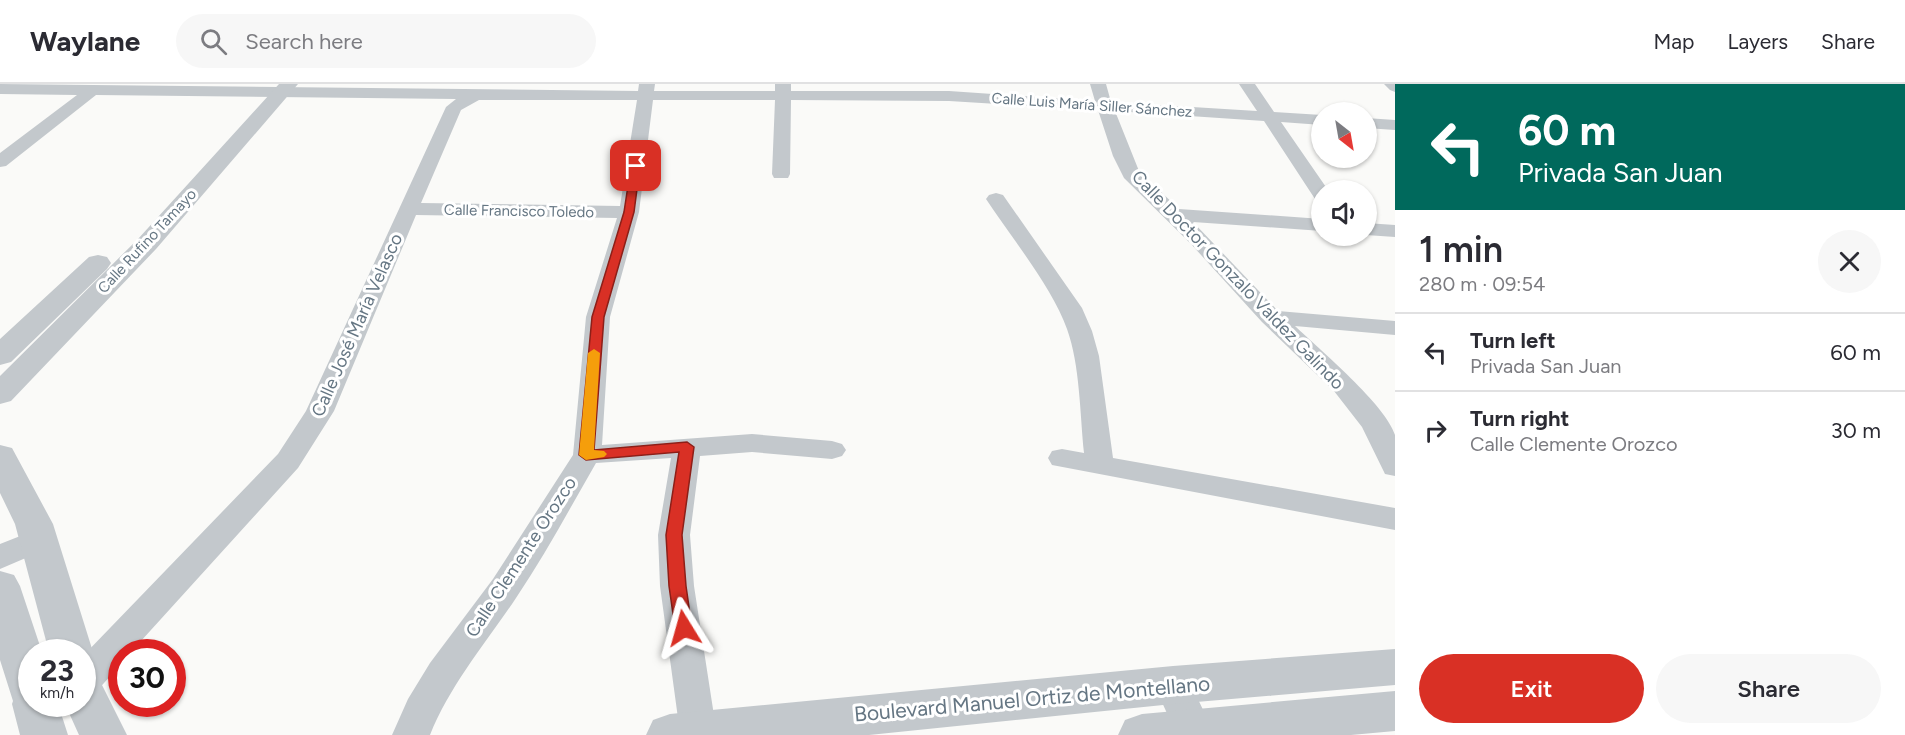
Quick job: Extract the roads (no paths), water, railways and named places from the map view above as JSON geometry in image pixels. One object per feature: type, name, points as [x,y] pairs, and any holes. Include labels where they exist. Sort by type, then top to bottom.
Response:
[{"type":"street","name":"Calle Doctor Gonzalo Valdez Galindo","points":[[1098,84],[1129,172],[1144,189],[1174,215],[1270,317],[1342,386],[1369,417],[1395,464]]},
{"type":"street","points":[[1247,84],[1312,180]]},
{"type":"street","points":[[0,162],[95,87]]},
{"type":"street","name":"Calle Luis María Siller Sánchez","points":[[0,89],[275,88],[458,95],[646,90],[950,90],[1105,105],[1311,119]]},
{"type":"street","name":"Calle Rufino Tamayo","points":[[0,356],[275,88]]},
{"type":"street","name":"Calle Rufino Tamayo","points":[[0,394],[147,244],[275,88]]},
{"type":"street","name":"Calle Clemente Orozco","points":[[411,735],[421,710],[443,674],[505,588],[586,455],[598,317],[629,212],[646,90]]},
{"type":"street","points":[[781,174],[783,90]]},
{"type":"street","name":"Calle José María Velasco","points":[[96,667],[288,461],[320,411],[458,95]]},
{"type":"street","points":[[1377,124],[1395,125]]},
{"type":"street","points":[[996,199],[1070,308],[1080,331],[1086,356],[1100,465]]},
{"type":"street","name":"Calle Francisco Toledo","points":[[409,209],[629,212]]},
{"type":"street","points":[[1174,215],[1311,224]]},
{"type":"street","points":[[1377,230],[1395,231]]},
{"type":"street","points":[[1270,317],[1395,328]]},
{"type":"street","points":[[586,455],[752,444],[832,450]]},
{"type":"street","points":[[684,734],[674,535],[687,447]]},
{"type":"street","points":[[0,456],[34,524],[67,639]]},
{"type":"street","points":[[1062,458],[1395,519]]},
{"type":"street","points":[[0,557],[38,540]]},
{"type":"street","points":[[0,586],[18,646]]},
{"type":"street","name":"Boulevard Manuel Ortiz de Montellano","points":[[684,734],[829,727],[1173,685],[1395,667]]},
{"type":"street","points":[[1173,685],[1195,733]]},
{"type":"street","points":[[1142,735],[1195,733],[1395,711]]},
{"type":"street","points":[[39,717],[44,735]]},
{"type":"street","points":[[95,717],[104,735]]}]
